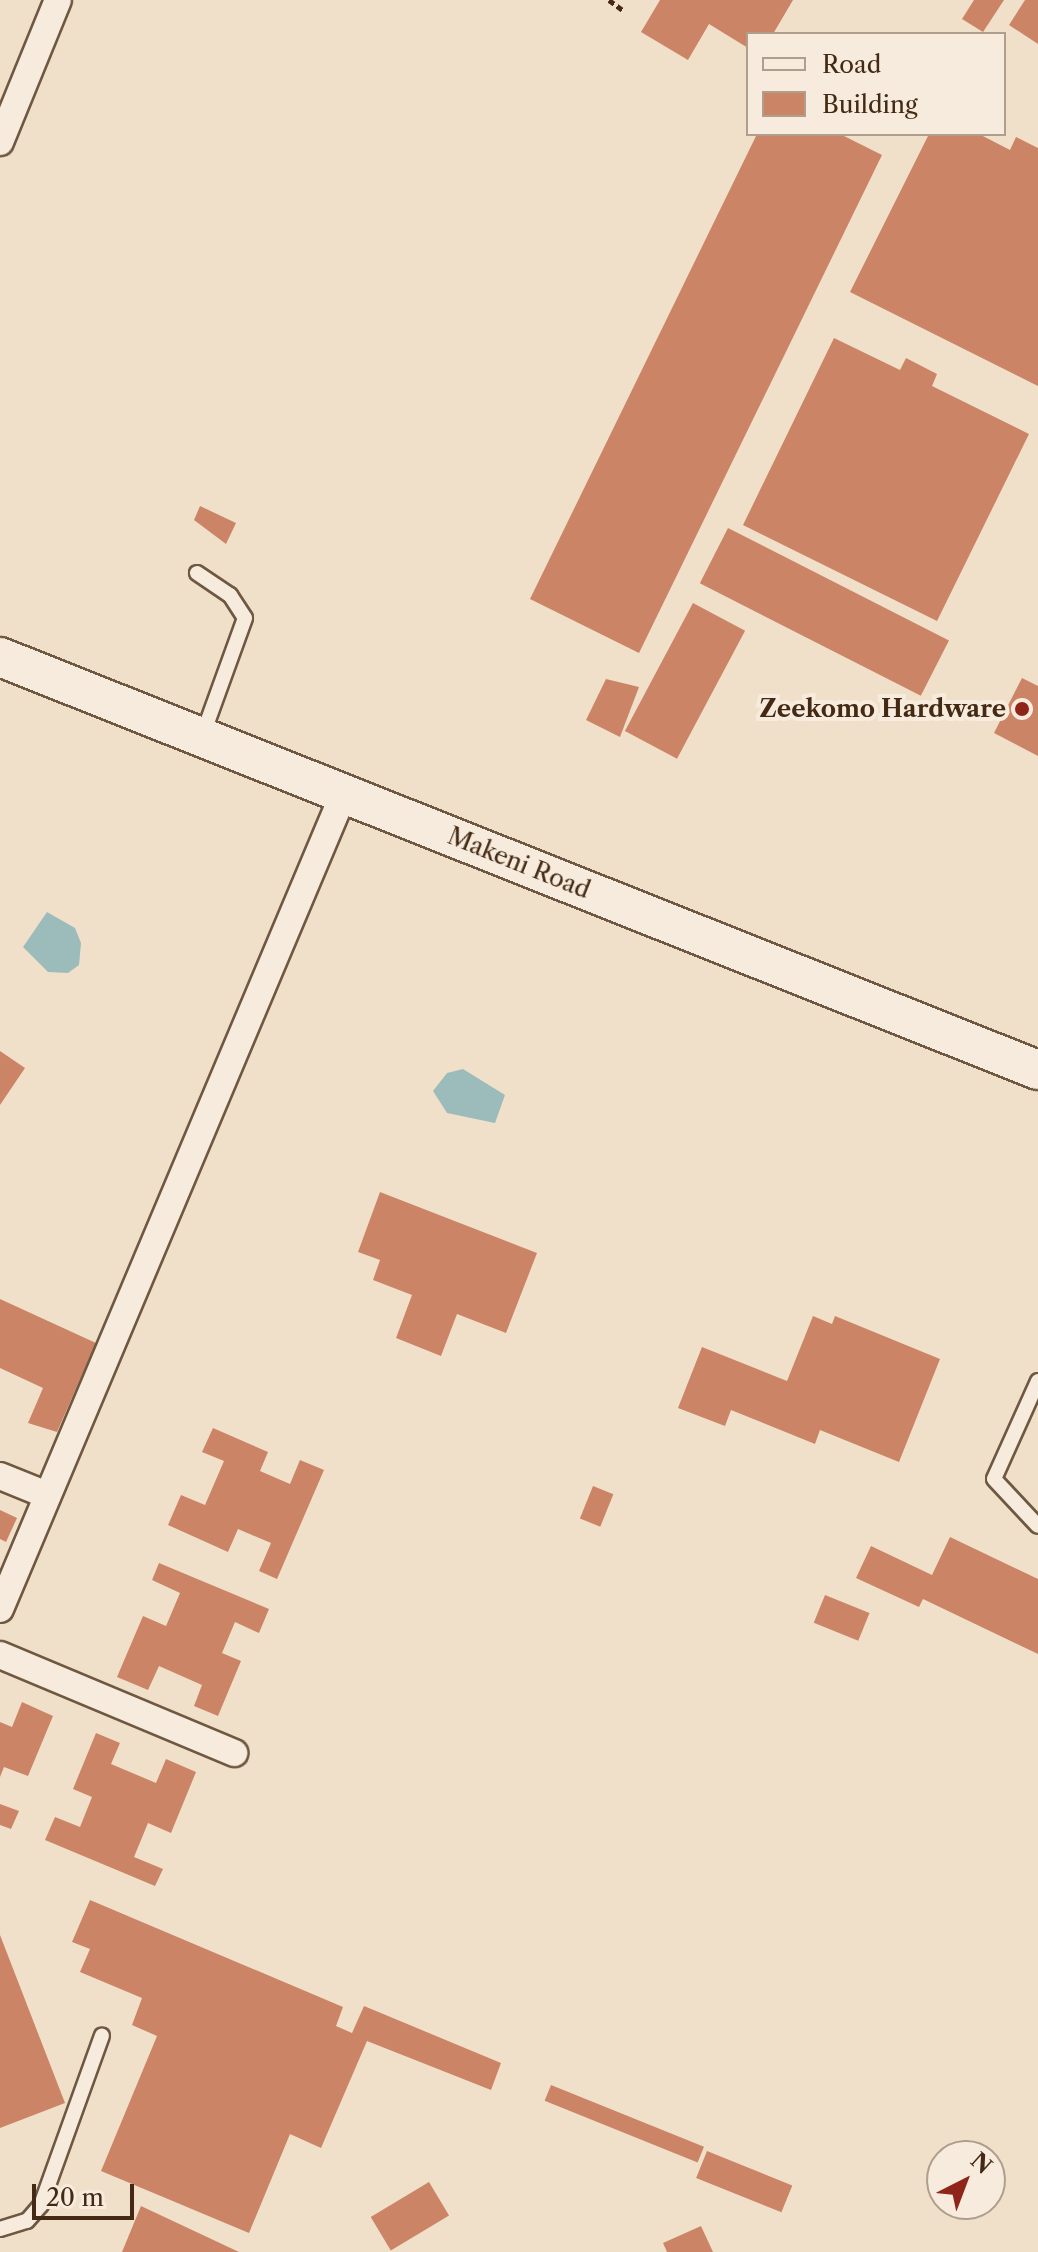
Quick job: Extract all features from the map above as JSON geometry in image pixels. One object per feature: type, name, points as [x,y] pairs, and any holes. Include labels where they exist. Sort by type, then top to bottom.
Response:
[{"type":"main road","name":"Makeni Road","points":[[0,657],[1038,1070]]},
{"type":"street","points":[[0,142],[58,0]]},
{"type":"street","points":[[0,1609],[344,793]]},
{"type":"street","points":[[0,1476],[47,1495]]},
{"type":"street","points":[[0,1655],[234,1753]]},
{"type":"lane","points":[[197,573],[230,595],[245,618],[202,737]]},
{"type":"lane","points":[[1038,1381],[994,1479],[1038,1526]]},
{"type":"lane","points":[[0,2229],[27,2221],[41,2205],[102,2036]]},
{"type":"path","points":[[609,0],[624,11]]},
{"type":"water","points":[[47,912],[75,928],[81,943],[79,965],[68,973],[48,972],[23,947]]},
{"type":"water","points":[[463,1069],[505,1095],[495,1123],[447,1113],[433,1091],[447,1073]]},
{"type":"building","points":[[660,0],[793,0],[774,32],[746,32],[746,47],[709,24],[688,60],[641,32]]},
{"type":"building","points":[[974,0],[1004,0],[983,32],[962,19]]},
{"type":"building","points":[[1025,0],[1038,0],[1038,44],[1009,25]]},
{"type":"building","points":[[756,136],[844,136],[882,155],[639,653],[530,599]]},
{"type":"building","points":[[928,136],[983,136],[1010,150],[1016,137],[1038,148],[1038,386],[850,292]]},
{"type":"building","points":[[834,338],[900,370],[906,358],[937,374],[932,386],[1029,434],[937,621],[743,525]]},
{"type":"building","points":[[200,506],[236,523],[226,544],[194,520]]},
{"type":"building","points":[[728,528],[949,641],[921,696],[700,583]]},
{"type":"building","points":[[693,603],[745,631],[677,759],[625,731]]},
{"type":"building","name":"Zeekomo Hardware","points":[[1022,678],[1038,686],[1038,756],[994,733]]},
{"type":"building","points":[[606,679],[639,687],[620,737],[586,720]]},
{"type":"building","points":[[0,1051],[25,1068],[0,1105]]},
{"type":"building","points":[[380,1192],[537,1253],[506,1333],[457,1314],[441,1356],[396,1338],[412,1295],[373,1280],[380,1260],[358,1252]]},
{"type":"building","points":[[0,1299],[96,1343],[57,1432],[28,1423],[43,1388],[0,1368]]},
{"type":"building","points":[[813,1316],[832,1324],[835,1316],[940,1359],[899,1462],[820,1430],[815,1444],[731,1410],[725,1426],[678,1408],[702,1347],[787,1381]]},
{"type":"building","points":[[213,1428],[268,1452],[260,1471],[290,1484],[300,1460],[324,1470],[277,1579],[259,1571],[271,1543],[238,1529],[228,1552],[168,1525],[181,1495],[205,1505],[224,1461],[202,1452]]},
{"type":"building","points":[[593,1486],[613,1494],[600,1527],[580,1518]]},
{"type":"building","points":[[0,1510],[17,1518],[6,1542],[0,1539]]},
{"type":"building","points":[[950,1537],[1038,1579],[1038,1654],[923,1599],[919,1607],[856,1578],[871,1546],[932,1575]]},
{"type":"building","points":[[159,1563],[269,1609],[259,1633],[235,1622],[222,1653],[241,1661],[218,1716],[194,1706],[202,1685],[159,1666],[148,1690],[117,1677],[143,1616],[166,1626],[180,1593],[152,1580]]},
{"type":"building","points":[[825,1595],[870,1613],[858,1641],[814,1623]]},
{"type":"building","points":[[22,1702],[53,1716],[28,1776],[4,1767],[0,1777],[0,1722],[12,1727]]},
{"type":"building","points":[[96,1733],[120,1743],[111,1764],[156,1783],[166,1759],[196,1772],[171,1833],[148,1823],[134,1857],[163,1869],[155,1886],[45,1840],[55,1817],[80,1827],[92,1797],[73,1789]]},
{"type":"building","points":[[0,1804],[19,1811],[11,1829],[0,1825]]},
{"type":"building","points":[[90,1900],[343,2007],[336,2026],[352,2033],[364,2006],[501,2063],[491,2090],[367,2041],[321,2148],[290,2134],[249,2233],[101,2171],[157,2036],[132,2025],[142,1998],[80,1972],[90,1949],[72,1942]]},
{"type":"building","points":[[0,1935],[65,2103],[0,2128]]},
{"type":"building","points":[[551,2085],[704,2147],[698,2163],[545,2101]]},
{"type":"building","points":[[707,2151],[792,2185],[781,2212],[696,2178]]},
{"type":"building","points":[[429,2182],[449,2215],[391,2250],[371,2217]]},
{"type":"building","points":[[141,2206],[239,2252],[122,2252]]},
{"type":"building","points":[[701,2226],[713,2252],[667,2252],[663,2243]]},
{"type":"place","name":"Zeekomo Hardware","points":[[1022,709]]}]
